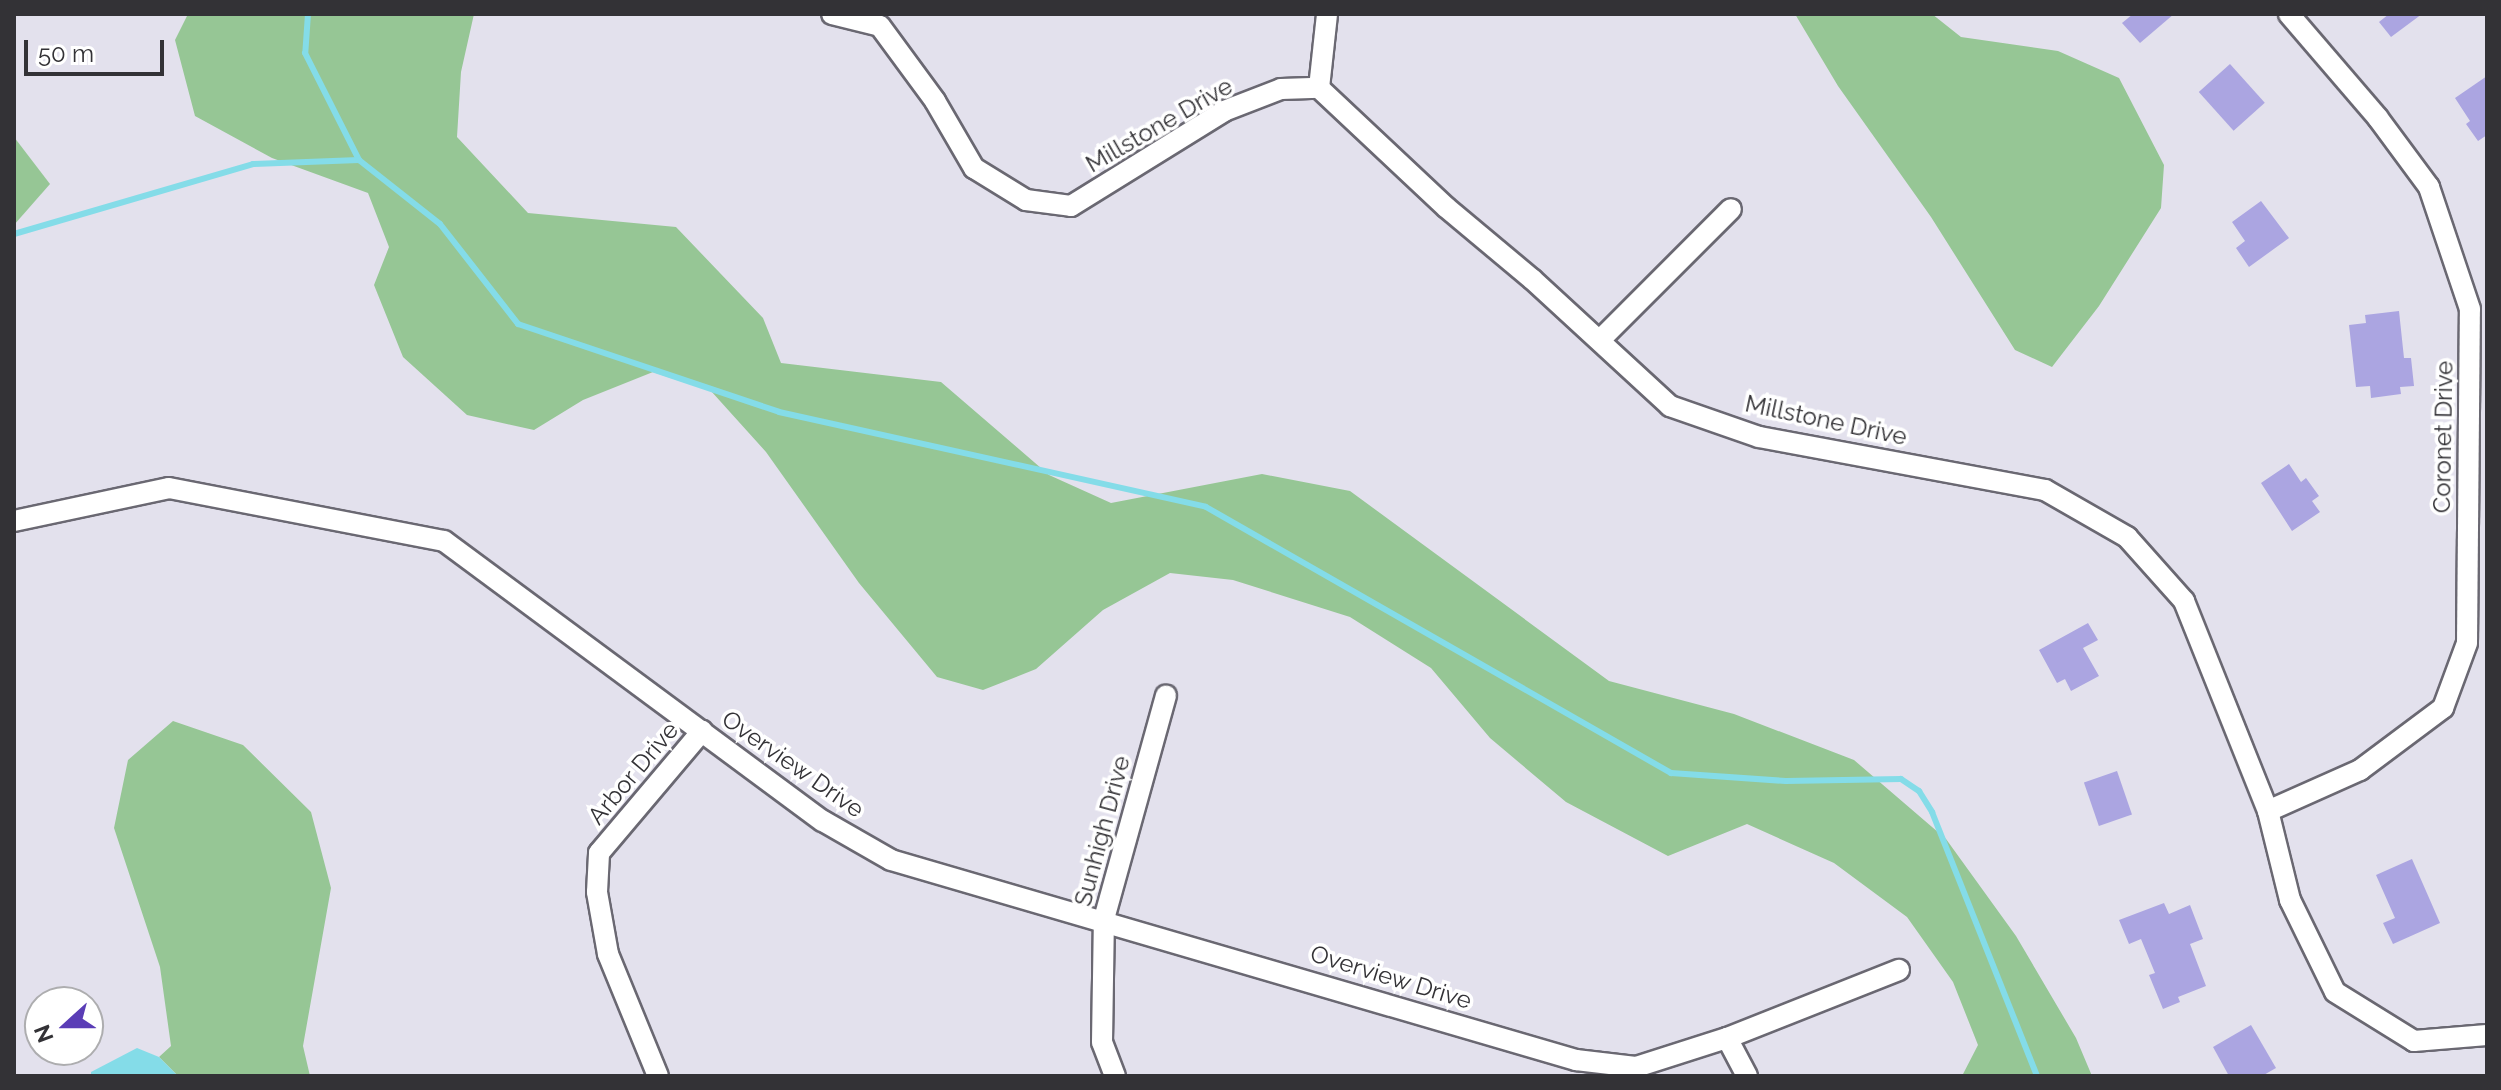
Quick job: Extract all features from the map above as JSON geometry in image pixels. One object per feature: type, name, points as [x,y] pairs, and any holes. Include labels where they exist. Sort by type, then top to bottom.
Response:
[{"type":"street","name":"Millstone Drive","points":[[832,14],[883,20],[974,168],[1026,200],[1071,206],[1224,111],[1281,89],[1319,88],[1447,208],[1600,340],[1670,406],[1759,437],[2045,490],[2127,537],[2184,601],[2268,811],[2290,900],[2335,992],[2414,1041],[2487,1035]]},
{"type":"street","points":[[1319,88],[1327,14]]},
{"type":"street","name":"Coronet Drive","points":[[2268,811],[2360,770],[2443,708],[2467,643],[2478,382],[2470,309],[2429,187],[2378,118],[2289,14]]},
{"type":"street","points":[[1600,340],[1731,209]]},
{"type":"street","name":"Overview Drive","points":[[14,521],[169,488],[444,541],[823,821],[891,860],[1104,919],[1576,1060],[1636,1067],[1727,1038],[1899,970]]},
{"type":"street","name":"Sunhigh Drive","points":[[1115,1076],[1102,1042],[1104,919],[1166,695]]},
{"type":"street","name":"Arbor Drive","points":[[658,1076],[608,954],[597,892],[599,853],[702,731]]},
{"type":"street","points":[[1727,1038],[1746,1074]]},
{"type":"green space","points":[[188,14],[474,14],[461,72],[457,137],[528,213],[676,227],[763,318],[781,363],[941,382],[1049,475],[1111,503],[1262,474],[1350,491],[1609,681],[1734,714],[1854,760],[1946,839],[2016,936],[2076,1038],[2092,1076],[1962,1076],[1978,1045],[1953,982],[1907,917],[1834,863],[1747,824],[1668,856],[1566,802],[1490,738],[1431,668],[1350,617],[1233,580],[1170,573],[1103,610],[1036,669],[983,690],[937,677],[859,583],[766,452],[711,391],[653,372],[583,400],[534,430],[467,415],[403,357],[374,285],[389,247],[368,193],[272,158],[195,116],[175,40]]},
{"type":"green space","points":[[1795,14],[1932,14],[1961,37],[2058,51],[2119,78],[2164,165],[2161,208],[2099,306],[2052,367],[2015,350],[1931,217],[1838,86]]},
{"type":"green space","points":[[14,137],[50,184],[14,225]]},
{"type":"green space","points":[[173,721],[243,745],[311,812],[331,888],[303,1046],[310,1076],[178,1076],[159,1057],[171,1046],[160,967],[114,828],[128,760]]},
{"type":"water","points":[[137,1048],[159,1057],[178,1076],[91,1076],[91,1072]]},
{"type":"building","points":[[2133,14],[2174,14],[2140,43],[2122,23]]},
{"type":"building","points":[[2389,14],[2422,14],[2391,37],[2379,22]]},
{"type":"building","points":[[2230,64],[2265,103],[2234,131],[2199,92]]},
{"type":"building","points":[[2487,76],[2487,135],[2478,141],[2466,124],[2470,121],[2455,98]]},
{"type":"building","points":[[2261,201],[2289,238],[2249,267],[2236,248],[2245,241],[2232,222]]},
{"type":"building","points":[[2399,311],[2404,358],[2411,358],[2414,386],[2400,387],[2401,394],[2371,398],[2370,386],[2356,387],[2349,325],[2366,323],[2365,315]]},
{"type":"building","points":[[2289,464],[2301,482],[2306,478],[2319,496],[2312,501],[2320,512],[2292,531],[2261,483]]},
{"type":"building","points":[[2088,623],[2098,640],[2083,648],[2099,676],[2071,691],[2065,679],[2057,683],[2039,650]]},
{"type":"building","points":[[2117,771],[2132,814],[2099,826],[2084,782]]},
{"type":"building","points":[[2412,859],[2440,923],[2393,944],[2383,923],[2395,918],[2376,875]]},
{"type":"building","points":[[2164,903],[2169,914],[2190,905],[2203,939],[2190,944],[2206,986],[2178,997],[2180,1002],[2163,1009],[2149,975],[2155,973],[2141,939],[2129,944],[2119,920]]},
{"type":"building","points":[[2251,1025],[2276,1068],[2262,1076],[2229,1076],[2213,1047]]},
{"type":"waterway","points":[[308,14],[305,53],[359,160]]},
{"type":"waterway","points":[[14,234],[253,164],[359,160],[440,224],[518,324],[779,412],[1206,507],[1671,773],[1786,781],[1901,779],[1919,791],[1932,812],[2037,1076]]}]
